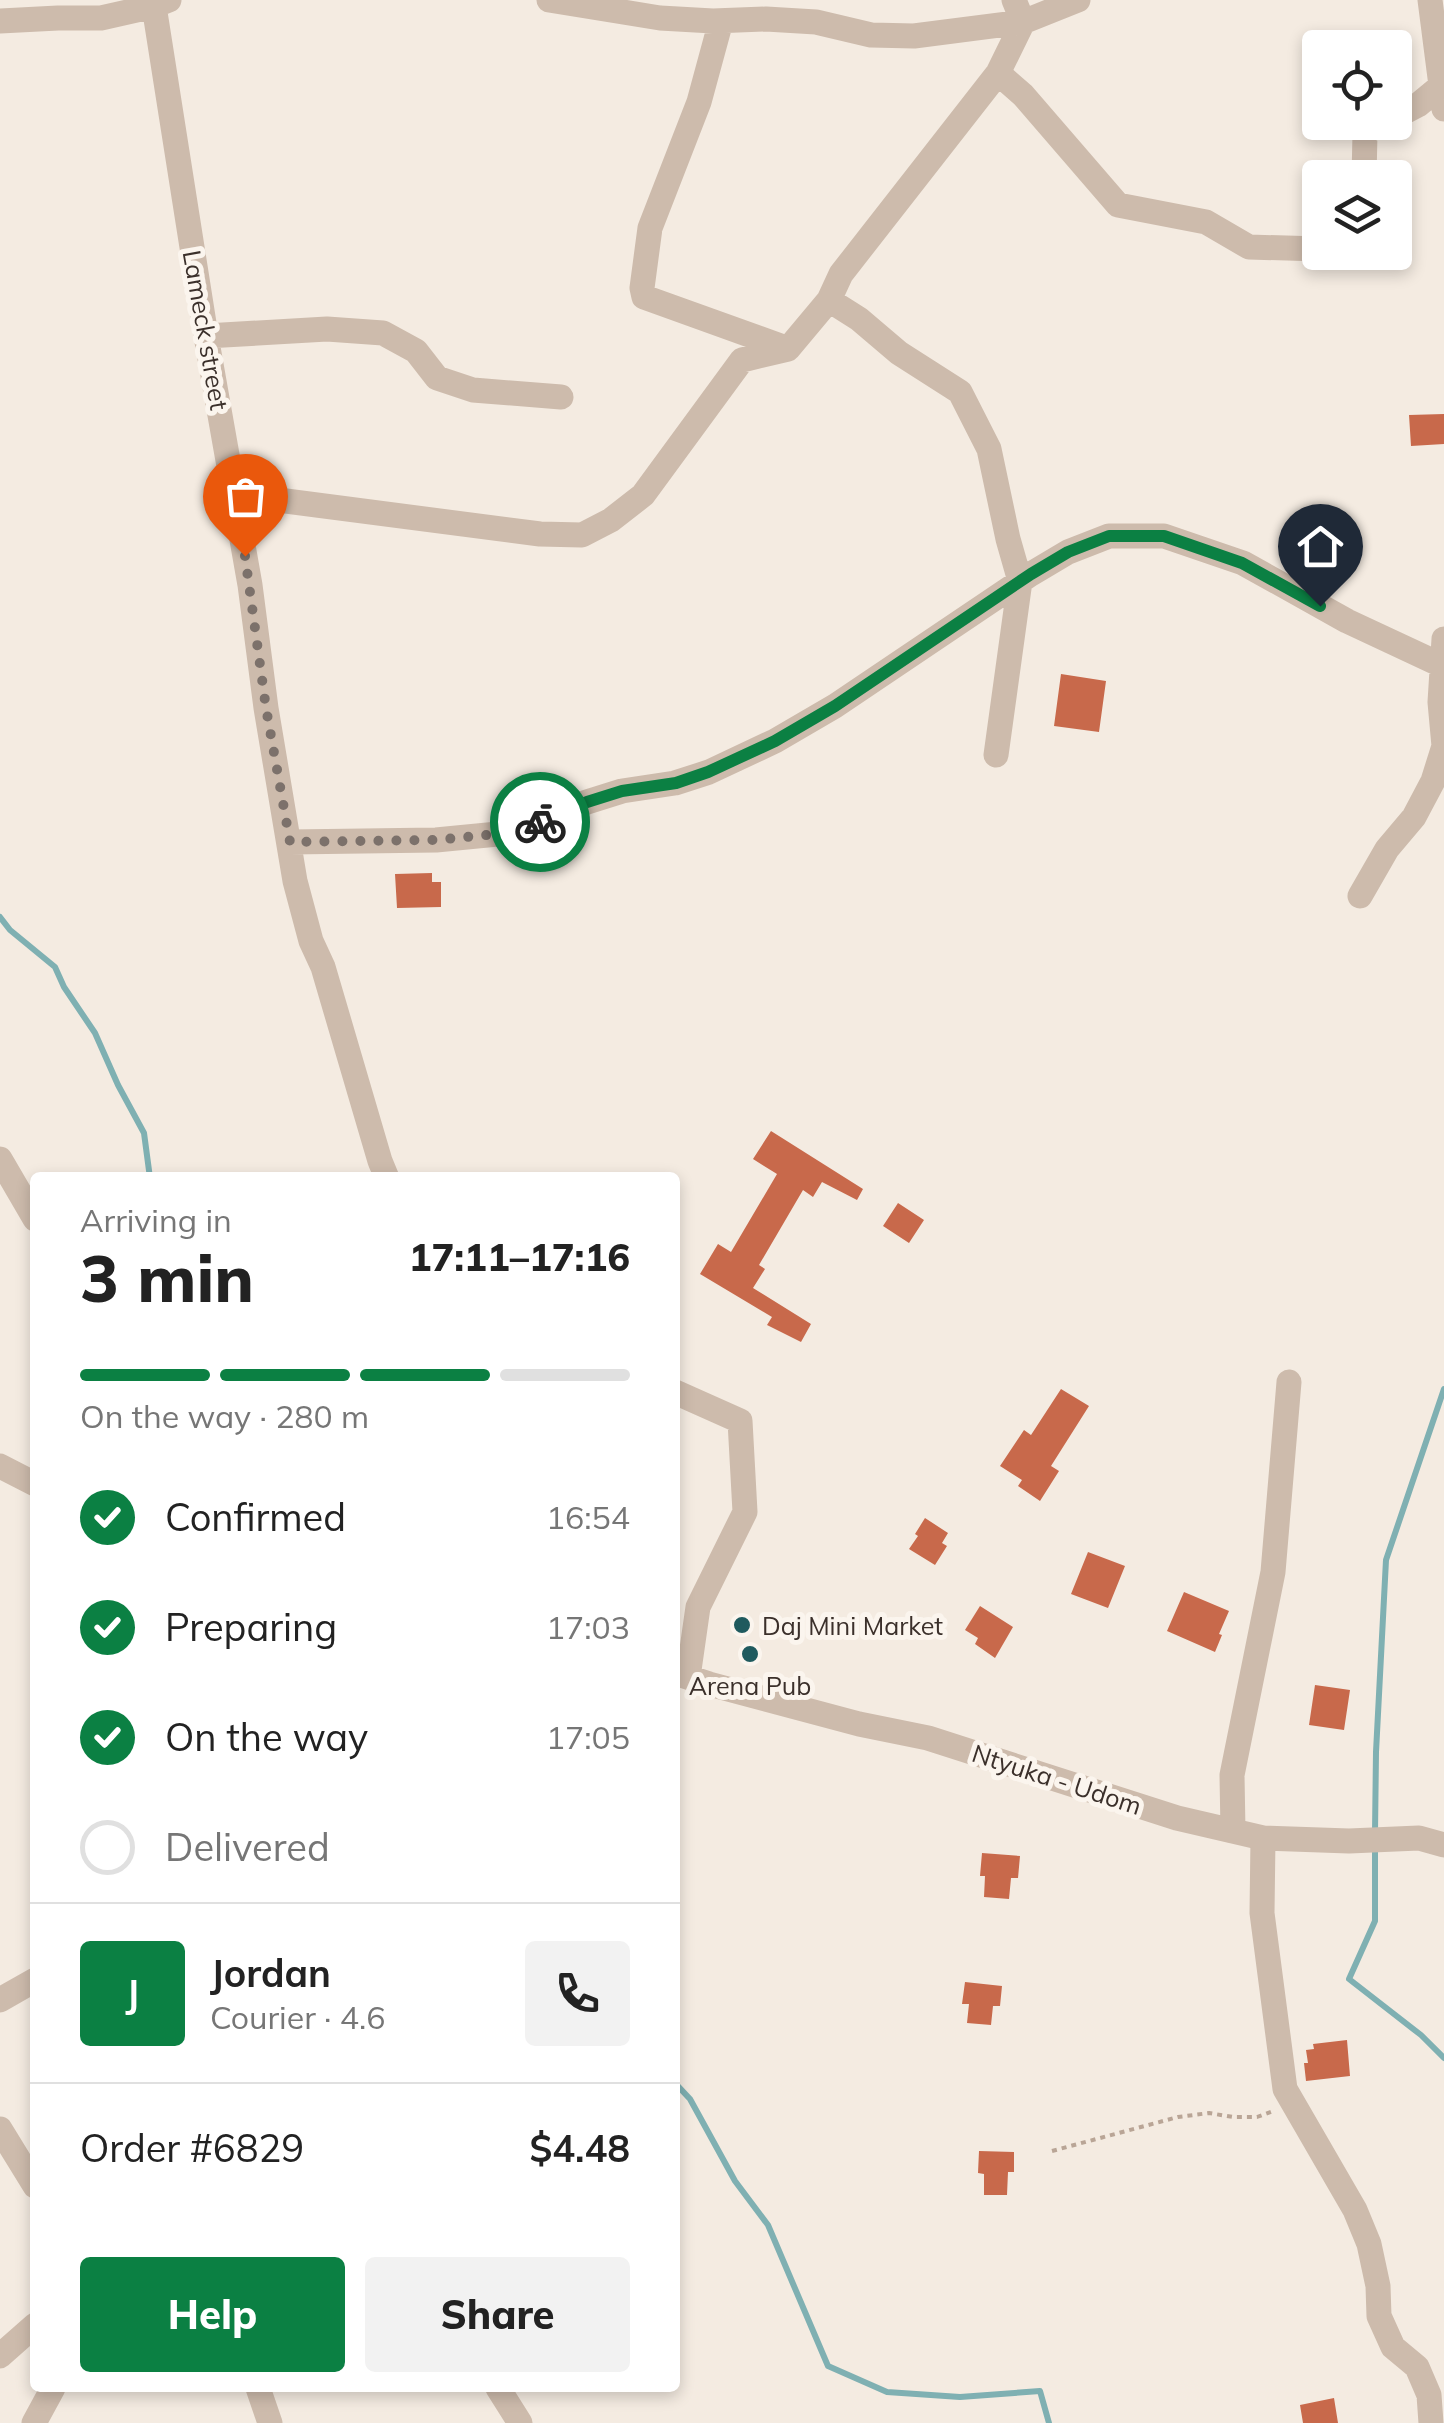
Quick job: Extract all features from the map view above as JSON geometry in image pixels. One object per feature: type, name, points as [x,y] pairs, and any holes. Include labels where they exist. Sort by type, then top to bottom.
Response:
[{"type":"street","points":[[549,0],[660,18],[816,22],[871,35],[914,36],[1078,0]]},
{"type":"street","points":[[1412,108],[1443,98],[1430,0]]},
{"type":"street","points":[[0,21],[101,18],[161,3]]},
{"type":"street","name":"Lameck street","points":[[161,3],[206,336],[236,499],[295,881],[384,1172]]},
{"type":"street","points":[[236,499],[286,501],[540,534],[582,535],[611,520],[643,495],[742,360],[788,349],[829,300],[841,274],[998,73],[1018,11]]},
{"type":"street","points":[[720,21],[699,102],[650,228],[642,288],[644,297],[788,349]]},
{"type":"street","points":[[998,73],[1023,95],[1118,205],[1206,222],[1249,247],[1302,248]]},
{"type":"street","points":[[829,300],[860,319],[898,353],[960,392],[990,449],[1020,580],[996,755]]},
{"type":"street","points":[[206,336],[326,328],[383,332],[416,351],[436,378],[473,390],[561,397]]},
{"type":"street","points":[[290,842],[436,840],[508,833],[622,791],[676,783],[708,772],[775,741],[835,706],[1020,580],[1068,552],[1109,536],[1164,536],[1242,563],[1347,620],[1442,652],[1440,702],[1444,746],[1433,781],[1414,817],[1387,850],[1360,896]]},
{"type":"street","points":[[0,1159],[30,1210]]},
{"type":"street","points":[[1232,1831],[1232,1775],[1272,1572],[1289,1382]]},
{"type":"street","points":[[680,1394],[740,1421],[745,1512],[698,1607],[681,1675]]},
{"type":"street","points":[[0,1466],[30,1481]]},
{"type":"street","name":"Ntyuka - Udom","points":[[681,1675],[859,1724],[928,1738],[1177,1818],[1232,1831],[1264,1838],[1419,1838],[1444,1845]]},
{"type":"street","points":[[1264,1838],[1262,1913],[1284,2090],[1355,2210],[1369,2244],[1378,2286],[1379,2316],[1393,2347],[1416,2367],[1429,2395],[1431,2423]]},
{"type":"street","points":[[0,2000],[30,1983]]},
{"type":"street","points":[[0,2130],[30,2178]]},
{"type":"street","points":[[0,2356],[30,2329]]},
{"type":"street","points":[[34,2423],[50,2392]]},
{"type":"street","points":[[259,2392],[270,2423]]},
{"type":"street","points":[[501,2392],[520,2423]]},
{"type":"path","points":[[1052,2151],[1209,2112],[1232,2116],[1266,2114],[1277,2108],[1284,2090]]},
{"type":"building","points":[[1444,414],[1444,444],[1411,446],[1409,415]]},
{"type":"building","points":[[1061,674],[1106,681],[1099,732],[1054,726]]},
{"type":"building","points":[[432,873],[432,882],[441,882],[441,907],[397,908],[395,874]]},
{"type":"building","points":[[771,1131],[863,1189],[857,1200],[822,1182],[813,1197],[803,1190],[759,1265],[765,1269],[753,1288],[811,1324],[801,1342],[767,1325],[772,1317],[700,1274],[718,1244],[731,1252],[777,1174],[753,1159]]},
{"type":"building","points":[[898,1203],[924,1220],[909,1243],[883,1226]]},
{"type":"building","points":[[1061,1389],[1089,1406],[1051,1466],[1059,1471],[1040,1501],[1018,1486],[1022,1480],[1000,1466],[1024,1430],[1031,1435]]},
{"type":"building","points":[[925,1518],[948,1533],[942,1543],[947,1546],[935,1565],[909,1549]]},
{"type":"building","points":[[1088,1552],[1125,1566],[1108,1608],[1071,1594]]},
{"type":"building","points":[[1184,1592],[1229,1611],[1215,1652],[1167,1631]]},
{"type":"building","points":[[980,1606],[1013,1627],[995,1658],[975,1644],[978,1638],[965,1630]]},
{"type":"building","points":[[1315,1685],[1350,1690],[1344,1730],[1309,1725]]},
{"type":"building","points":[[982,1853],[1020,1856],[1018,1878],[1011,1878],[1009,1899],[984,1897],[985,1876],[980,1876]]},
{"type":"building","points":[[965,1982],[1002,1986],[1000,2006],[993,2006],[991,2025],[967,2023],[969,2004],[962,2004]]},
{"type":"building","points":[[1347,2040],[1350,2076],[1306,2081],[1306,2050],[1314,2049],[1313,2044]]},
{"type":"building","points":[[979,2151],[1014,2152],[1014,2172],[1008,2172],[1007,2195],[984,2195],[984,2174],[978,2173]]},
{"type":"building","points":[[1334,2398],[1338,2423],[1303,2423],[1300,2405]]},
{"type":"waterway","points":[[0,917],[55,967],[95,1033],[144,1133],[149,1172]]},
{"type":"waterway","points":[[1375,1833],[1386,1560],[1444,1389]]},
{"type":"waterway","points":[[1375,1846],[1375,1921],[1349,1979],[1444,2058]]},
{"type":"waterway","points":[[680,2088],[690,2099],[735,2181],[768,2225],[828,2366],[887,2392],[960,2397],[1040,2391],[1049,2423]]},
{"type":"way so far","points":[[245,556],[290,842],[436,840],[508,833],[540,822]]},
{"type":"place","name":"Daj Mini Market","points":[[742,1625]]},
{"type":"place","name":"Arena Pub","points":[[750,1654]]},
{"type":"route","points":[[540,822],[622,791],[676,783],[708,772],[775,741],[835,706],[1031,574],[1068,552],[1109,536],[1164,536],[1242,563],[1320,606]]}]
